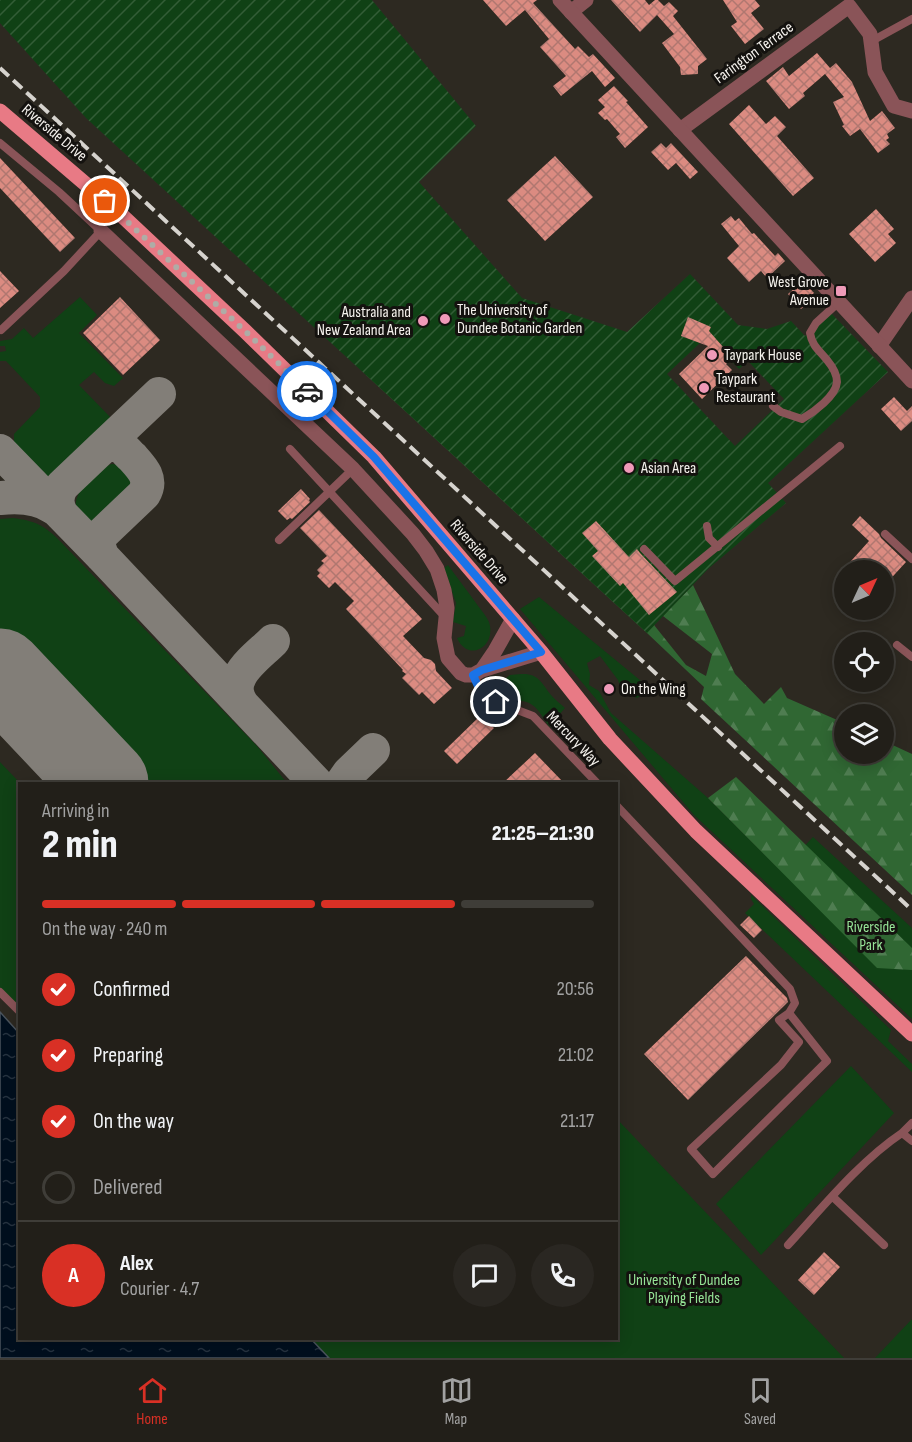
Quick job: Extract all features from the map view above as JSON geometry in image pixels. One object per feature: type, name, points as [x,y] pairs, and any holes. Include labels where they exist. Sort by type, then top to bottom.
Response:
[{"type":"main road","name":"Riverside Drive","points":[[0,111],[116,210],[366,449],[541,652],[610,739],[696,831],[912,1034]]},
{"type":"street","points":[[560,0],[912,381]]},
{"type":"street","points":[[571,12],[586,0]]},
{"type":"street","name":"Farington Terrace","points":[[680,130],[849,6],[870,34],[870,42]]},
{"type":"street","points":[[870,42],[875,72],[894,106],[912,111]]},
{"type":"street","points":[[101,231],[353,469],[414,534],[437,569],[447,608],[444,638],[448,658],[461,673],[466,675],[478,672],[541,652]]},
{"type":"street","points":[[879,346],[912,298]]},
{"type":"street","points":[[478,672],[495,651],[513,619]]},
{"type":"lane","points":[[870,42],[912,19]]},
{"type":"lane","points":[[0,143],[59,192],[101,231],[64,271],[1,330]]},
{"type":"lane","points":[[773,406],[781,412],[802,419],[827,400],[835,389],[837,380],[834,371],[815,348],[810,333],[816,323],[839,302]]},
{"type":"lane","points":[[644,549],[675,581],[840,446]]},
{"type":"lane","points":[[290,449],[446,618]]},
{"type":"lane","points":[[279,540],[353,469]]},
{"type":"lane","points":[[707,526],[710,538],[718,547]]},
{"type":"lane","points":[[885,534],[912,559]]},
{"type":"lane","points":[[897,645],[912,657]]},
{"type":"lane","name":"Mercury Way","points":[[478,672],[478,686],[496,702],[533,716],[596,782]]},
{"type":"lane","points":[[618,806],[790,989],[795,1003],[789,1013],[779,1020],[799,1042],[781,1065],[691,1149],[713,1174],[827,1062],[789,1013]]},
{"type":"lane","points":[[0,992],[18,1010]]},
{"type":"lane","points":[[788,1245],[862,1166],[912,1123]]},
{"type":"lane","points":[[902,1133],[912,1141]]},
{"type":"lane","points":[[833,1197],[884,1245]]},
{"type":"green space","name":"The University of Dundee Botanic Garden","points":[[0,0],[372,0],[476,126],[419,182],[522,298],[627,332],[690,274],[738,325],[767,329],[791,321],[805,336],[831,313],[888,372],[768,483],[786,503],[708,569],[647,633],[86,118],[0,23]],"holes":[[[688,318],[709,326],[710,329],[707,332],[724,347],[721,350],[739,369],[748,361],[784,399],[735,446],[667,374],[700,343],[681,336]]]},
{"type":"green space","points":[[80,297],[97,315],[79,333],[123,378],[114,386],[105,383],[94,372],[79,385],[114,421],[113,426],[59,476],[37,479],[14,455],[14,434],[40,407],[40,397],[6,361],[0,361],[0,352],[6,351],[5,346],[0,346],[0,341],[12,339],[24,328],[33,338]]},
{"type":"green space","points":[[392,365],[654,625],[686,665],[706,676],[712,654],[663,616],[693,585],[735,674],[764,704],[781,687],[787,698],[834,719],[834,764],[894,764],[894,746],[912,754],[912,895],[701,699],[704,687],[366,375]]},
{"type":"green space","points":[[112,464],[123,467],[132,475],[136,485],[133,496],[111,517],[96,523],[89,522],[76,508],[79,493],[98,471]]},
{"type":"green space","points":[[13,518],[39,524],[59,540],[257,746],[286,782],[100,782],[0,676],[0,519]]},
{"type":"green space","points":[[448,565],[489,622],[489,639],[480,649],[468,650],[457,638],[464,636],[466,626],[453,622],[456,603],[444,568]]},
{"type":"green space","points":[[539,597],[652,690],[637,698],[622,692],[618,680],[600,656],[587,663],[590,674],[589,685],[599,691],[611,713],[708,798],[781,871],[813,837],[912,928],[912,1019],[694,815],[520,609]]},
{"type":"green space","points":[[527,674],[539,679],[565,708],[558,716],[564,729],[549,726],[534,706],[525,702],[512,701],[512,695],[504,680],[510,675]]},
{"type":"green space","points":[[0,762],[19,782],[18,1008],[0,989]]},
{"type":"green space","points":[[736,777],[912,948],[912,970],[877,968],[708,798]]},
{"type":"green space","name":"Riverside Park","points":[[751,895],[891,1030],[888,1041],[912,1064],[912,1072],[745,913],[754,904]]},
{"type":"green space","points":[[851,1066],[894,1113],[761,1255],[716,1204]]},
{"type":"green space","name":"University of Dundee Playing Fields","points":[[618,1120],[844,1358],[329,1358],[312,1340],[618,1340]]},
{"type":"green space","points":[[912,1319],[912,1358],[875,1358]]},
{"type":"water","points":[[0,1012],[18,1032],[18,1340],[312,1340],[329,1358],[0,1358]]},
{"type":"building","points":[[483,0],[537,0],[533,3],[575,49],[578,46],[589,57],[593,54],[615,78],[605,87],[592,71],[561,96],[553,86],[566,76],[540,47],[549,39],[525,10],[506,26]]},
{"type":"building","points":[[611,0],[645,0],[649,5],[658,0],[664,6],[669,2],[678,11],[673,16],[707,59],[698,66],[698,74],[681,75],[680,67],[662,43],[674,34],[657,15],[640,32]]},
{"type":"building","points":[[723,0],[755,0],[760,6],[751,13],[764,29],[745,44],[731,26],[737,22]]},
{"type":"building","points":[[817,53],[830,68],[836,63],[852,82],[870,121],[882,111],[895,128],[887,134],[889,138],[886,140],[890,144],[878,153],[860,129],[850,136],[842,126],[844,125],[833,102],[844,97],[825,74],[803,93],[805,96],[789,109],[766,81],[783,67],[789,76]]},
{"type":"building","points":[[614,86],[648,127],[625,148],[616,137],[620,134],[607,119],[605,120],[598,113],[605,107],[598,100]]},
{"type":"building","points":[[749,105],[766,124],[775,116],[786,127],[777,136],[814,178],[793,196],[729,124]]},
{"type":"building","points":[[661,143],[666,148],[671,143],[698,172],[690,179],[676,163],[668,170],[651,152]]},
{"type":"building","points":[[555,156],[593,197],[545,241],[507,200]]},
{"type":"building","points":[[0,158],[75,238],[60,252],[0,188]]},
{"type":"building","points":[[876,209],[894,229],[888,234],[896,243],[875,262],[849,234]]},
{"type":"building","points":[[731,216],[735,221],[739,218],[775,256],[778,253],[785,261],[767,278],[761,271],[749,282],[727,258],[739,246],[721,224]]},
{"type":"building","points":[[0,271],[19,291],[0,308]]},
{"type":"building","points":[[803,281],[814,293],[808,298],[810,301],[801,309],[788,294]]},
{"type":"building","points":[[120,297],[160,340],[123,375],[83,333]]},
{"type":"building","name":"Taypark House","points":[[688,317],[711,327],[709,331],[731,356],[724,353],[730,360],[726,364],[732,370],[702,399],[679,374],[708,346],[681,336]]},
{"type":"building","points":[[894,397],[907,411],[912,406],[912,421],[901,431],[881,409]]},
{"type":"building","points":[[301,489],[310,502],[292,519],[287,520],[278,511]]},
{"type":"building","points":[[319,510],[422,619],[403,636],[424,658],[435,664],[436,671],[452,688],[434,704],[422,692],[419,695],[402,678],[406,674],[403,670],[346,609],[354,601],[335,582],[329,588],[317,576],[320,573],[317,570],[324,563],[321,561],[327,556],[300,528]]},
{"type":"building","points":[[860,516],[906,562],[894,575],[894,560],[852,560],[869,541],[852,525]]},
{"type":"building","points":[[596,521],[629,557],[637,549],[677,592],[649,615],[623,583],[620,586],[592,556],[598,551],[582,533]]},
{"type":"building","points":[[481,715],[494,728],[457,764],[444,751]]},
{"type":"building","points":[[535,753],[563,782],[504,782]]},
{"type":"building","points":[[749,916],[762,930],[754,938],[740,925]]},
{"type":"building","points":[[746,956],[787,998],[788,1002],[688,1100],[644,1054]]},
{"type":"building","points":[[824,1252],[840,1267],[814,1295],[798,1280]]},
{"type":"taxiway","points":[[103,447],[159,394]]},
{"type":"taxiway","points":[[62,515],[58,500],[62,486],[103,447],[119,446],[132,457],[145,474],[146,489],[144,494],[101,535],[98,544],[102,556]]},
{"type":"taxiway","points":[[0,451],[315,782]]},
{"type":"taxiway","points":[[0,498],[28,498],[54,508]]},
{"type":"taxiway","points":[[245,708],[239,698],[237,688],[239,679],[250,663],[273,641]]},
{"type":"taxiway","points":[[343,782],[373,750]]},
{"type":"runway","points":[[0,672],[104,782]]},
{"type":"railway","points":[[0,68],[912,910]]},
{"type":"way so far","points":[[105,201],[307,391]]},
{"type":"place","name":"West Grove Avenue","points":[[841,291]]},
{"type":"place","name":"The University of Dundee Botanic Garden","points":[[445,319]]},
{"type":"place","name":"Australia and New Zealand Area","points":[[423,321]]},
{"type":"place","name":"Taypark House","points":[[712,355]]},
{"type":"place","name":"Taypark Restaurant","points":[[704,388]]},
{"type":"place","name":"Asian Area","points":[[629,468]]},
{"type":"place","name":"On the Wing","points":[[609,689]]},
{"type":"route","points":[[307,391],[374,457],[541,652],[482,670],[473,675],[478,686],[496,702]]}]
